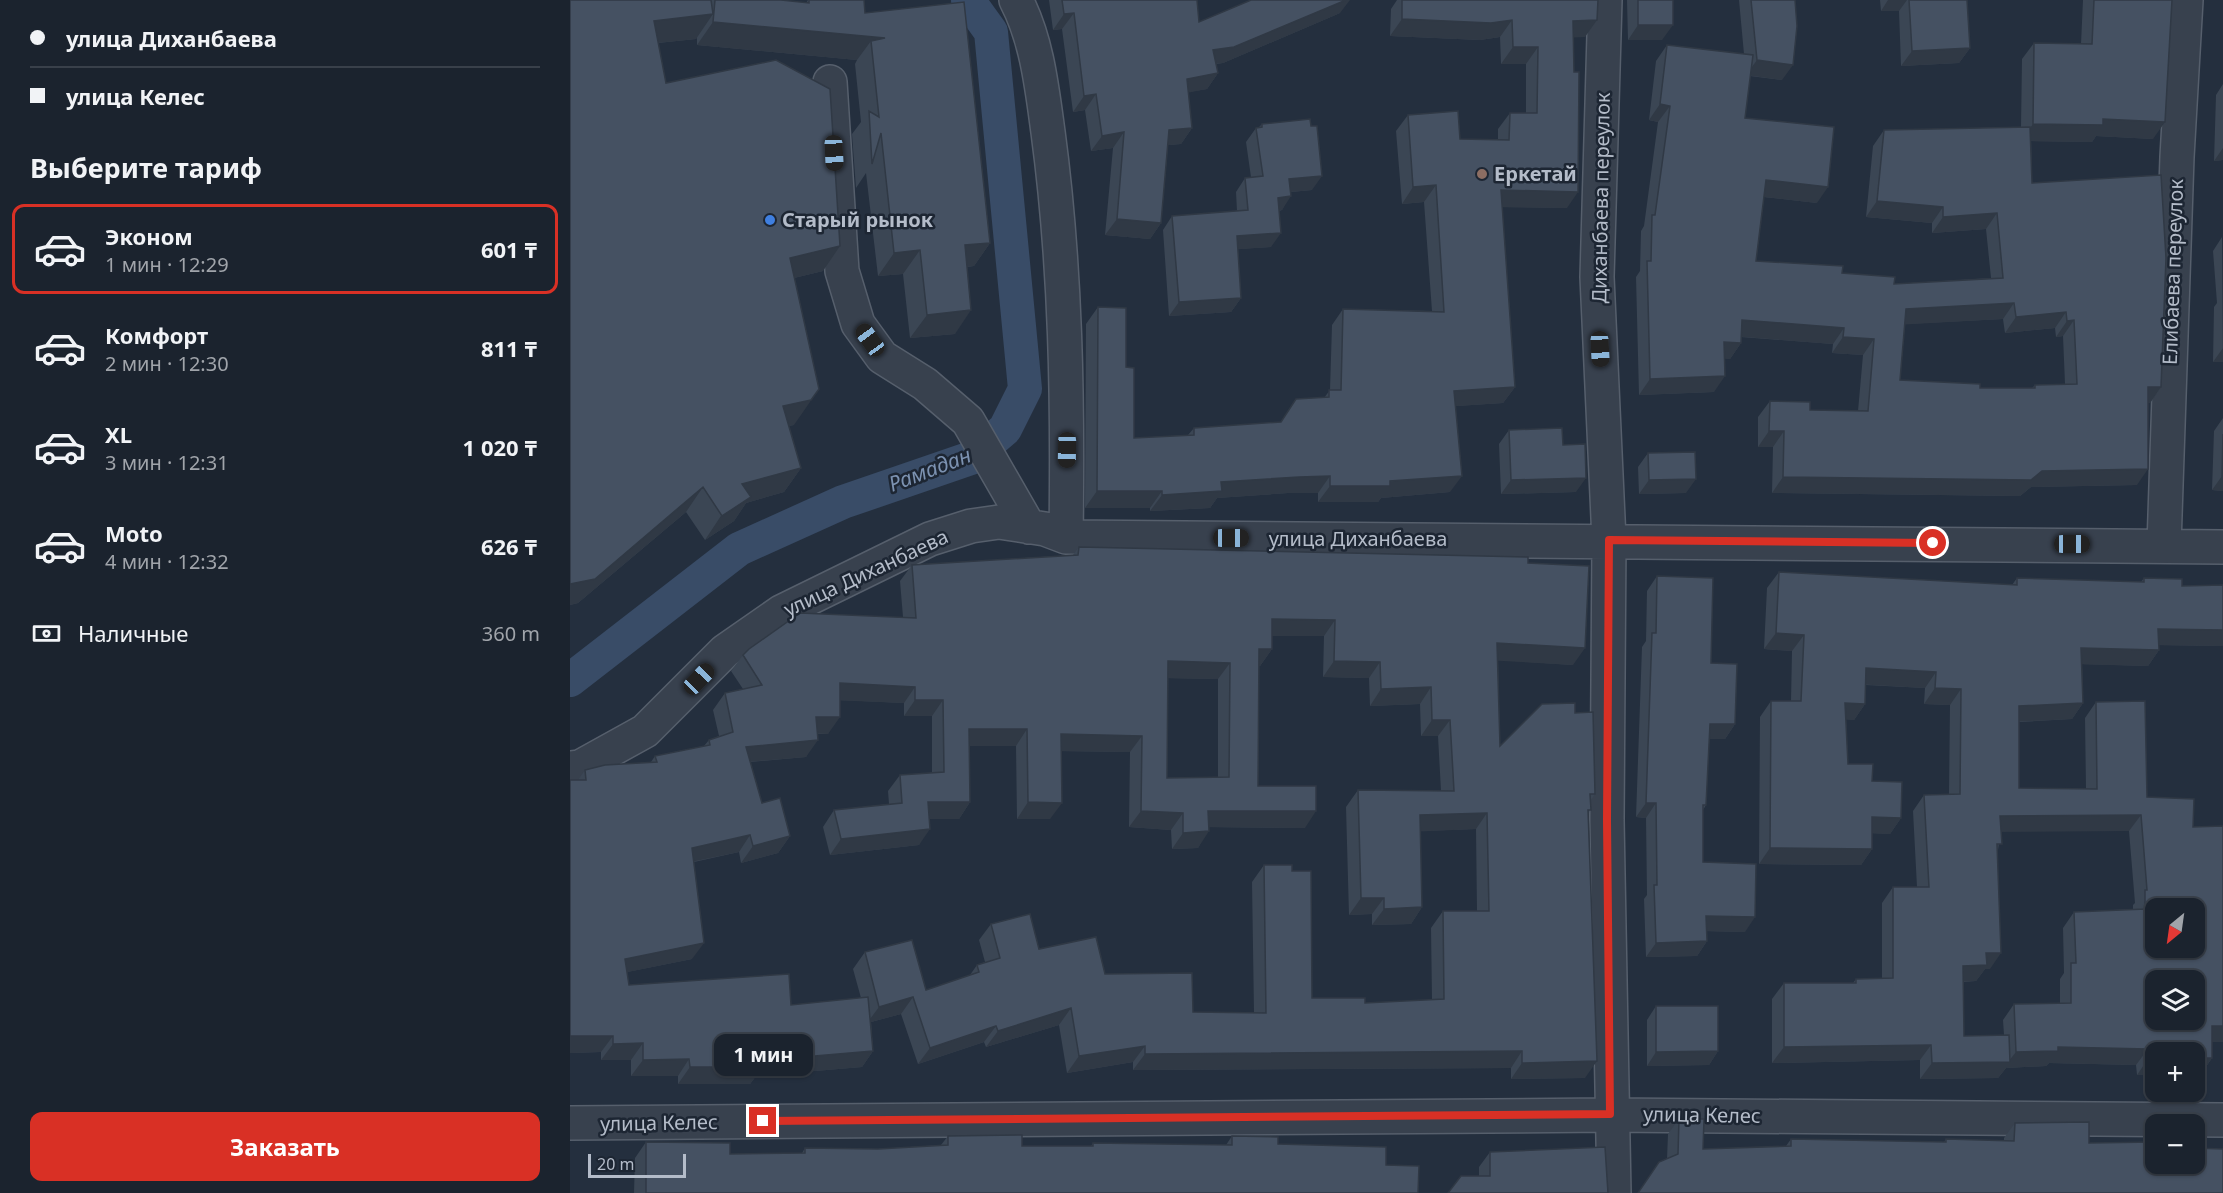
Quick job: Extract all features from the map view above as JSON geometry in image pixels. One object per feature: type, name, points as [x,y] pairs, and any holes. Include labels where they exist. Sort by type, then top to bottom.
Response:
[{"type":"street","points":[[1016,0],[1027,20],[1041,80],[1057,202],[1067,406],[1066,537]]},
{"type":"street","name":"Диханбаева переулок","points":[[1605,0],[1597,277],[1609,540]]},
{"type":"street","name":"Елибаева переулок","points":[[2164,545],[2177,157],[2186,0]]},
{"type":"street","points":[[830,82],[842,271],[858,324],[882,357],[925,384],[968,421],[994,462],[1029,527]]},
{"type":"street","name":"улица Диханбаева","points":[[570,768],[580,767],[645,732],[725,651],[781,612],[930,539],[971,526],[999,522],[1066,537],[2223,547]]},
{"type":"street","points":[[1609,540],[1607,820],[1610,1114],[1614,1193]]},
{"type":"street","name":"улица Келес","points":[[570,1123],[1610,1114],[2223,1120]]},
{"type":"building","points":[[570,0],[711,0],[713,14],[654,21],[666,83],[776,60],[830,89],[840,246],[790,258],[819,389],[811,400],[783,406],[801,468],[742,484],[751,497],[722,516],[703,487],[595,579],[570,584]]},
{"type":"building","points":[[715,0],[781,0],[809,3],[809,0],[864,0],[865,13],[964,2],[990,243],[965,245],[971,310],[927,315],[920,250],[894,253],[881,133],[872,164],[869,111],[879,117],[871,41],[885,38],[713,22]]},
{"type":"building","points":[[1062,0],[1197,0],[1199,22],[1251,0],[1346,0],[1234,47],[1213,50],[1218,73],[1187,79],[1192,128],[1169,130],[1161,223],[1117,219],[1124,132],[1102,136],[1096,94],[1084,96],[1074,13],[1064,14]]},
{"type":"building","points":[[1402,0],[1598,0],[1597,20],[1573,21],[1574,72],[1579,72],[1578,192],[1501,190],[1515,387],[1454,391],[1462,476],[1390,481],[1390,486],[1330,486],[1330,476],[1221,482],[1222,491],[1162,495],[1162,491],[1097,491],[1098,307],[1126,308],[1126,367],[1134,368],[1134,438],[1194,435],[1194,428],[1281,422],[1296,399],[1329,397],[1329,390],[1341,390],[1343,309],[1444,312],[1436,185],[1413,187],[1408,115],[1458,111],[1460,139],[1509,140],[1510,113],[1537,113],[1538,47],[1513,47],[1512,20],[1491,23],[1402,19]]},
{"type":"building","points":[[1638,0],[1673,0],[1673,25],[1638,25]]},
{"type":"building","points":[[1751,0],[1795,0],[1797,26],[1793,65],[1757,60]]},
{"type":"building","points":[[1909,0],[1967,0],[1970,48],[1912,51]]},
{"type":"building","points":[[2094,0],[2172,0],[2165,122],[2103,119],[2103,125],[2033,124],[2034,43],[2092,44]]},
{"type":"building","points":[[1667,45],[1753,55],[1745,118],[1834,127],[1828,187],[1766,180],[1756,261],[1843,266],[1842,273],[1895,277],[1894,284],[2003,278],[1997,213],[1943,217],[1943,207],[1877,201],[1884,130],[2030,127],[2032,183],[2161,175],[2166,258],[2161,387],[2148,387],[2148,469],[2042,471],[2031,480],[1783,477],[1784,431],[1769,431],[1770,401],[1810,402],[1810,410],[1868,411],[1874,339],[1843,337],[1844,328],[1742,320],[1741,343],[1724,342],[1725,376],[1650,379],[1647,261],[1651,261],[1652,215],[1655,215],[1670,106],[1660,104]],"holes":[[[2014,303],[2016,317],[2066,312],[2067,321],[2074,320],[2077,384],[2035,385],[2035,388],[1980,388],[1980,384],[1900,380],[1906,309]]]},
{"type":"building","points":[[1310,119],[1311,126],[1317,126],[1322,176],[1289,179],[1291,196],[1278,198],[1281,233],[1237,236],[1241,298],[1179,302],[1172,216],[1248,210],[1245,178],[1263,176],[1256,128],[1262,127],[1262,124]]},
{"type":"building","points":[[1562,428],[1563,445],[1585,444],[1586,478],[1511,480],[1509,430]]},
{"type":"building","points":[[1695,452],[1696,479],[1649,480],[1648,453]]},
{"type":"building","points":[[1079,547],[1528,557],[1528,563],[1589,566],[1585,648],[1497,643],[1500,746],[1542,704],[1575,703],[1575,713],[1593,712],[1595,794],[1590,794],[1591,810],[1588,810],[1597,1061],[1522,1063],[1522,1051],[1145,1054],[1145,1046],[1079,1056],[1071,1008],[998,1031],[996,1026],[930,1048],[913,997],[879,1007],[865,952],[912,940],[926,990],[979,972],[977,965],[1000,958],[991,924],[1030,914],[1039,949],[1096,937],[1105,974],[1192,973],[1193,1012],[1266,1013],[1264,865],[1292,865],[1292,871],[1311,871],[1312,998],[1365,998],[1365,1003],[1444,999],[1443,911],[1489,911],[1487,813],[1420,815],[1422,907],[1384,909],[1384,898],[1361,898],[1358,790],[1454,791],[1450,720],[1432,720],[1431,687],[1381,689],[1380,662],[1334,661],[1335,620],[1272,619],[1272,649],[1259,649],[1258,786],[1316,786],[1316,811],[1208,811],[1209,831],[1183,833],[1183,813],[1141,811],[1142,736],[1061,734],[1062,803],[1028,802],[1027,729],[969,729],[970,802],[928,802],[930,829],[841,839],[834,810],[902,803],[900,775],[944,772],[943,700],[915,700],[915,687],[840,683],[840,717],[816,717],[818,740],[746,747],[762,803],[780,798],[790,836],[753,846],[750,835],[692,848],[704,943],[625,959],[629,985],[789,974],[791,1005],[868,997],[873,1051],[768,1060],[761,1067],[690,1067],[689,1059],[643,1060],[643,1043],[613,1044],[613,1036],[570,1036],[570,780],[586,780],[585,770],[605,765],[657,762],[655,756],[710,745],[709,740],[733,732],[725,693],[762,685],[743,655],[800,613],[916,618],[912,565],[1078,555]],"holes":[[[1168,661],[1230,663],[1229,777],[1167,778]]]},
{"type":"building","points":[[1779,572],[2017,585],[2017,578],[2144,582],[2144,578],[2182,579],[2182,586],[2223,585],[2223,630],[2158,629],[2159,650],[2081,648],[2083,703],[2019,706],[2019,788],[2097,789],[2096,702],[2145,701],[2147,797],[2194,799],[2193,827],[2223,826],[2223,1026],[2212,1026],[2212,1058],[2205,1058],[2205,1042],[2145,1042],[2145,1049],[2058,1047],[2058,1051],[2016,1052],[2014,1004],[2071,1003],[2071,963],[2076,963],[2074,912],[2145,909],[2145,958],[2205,958],[2205,898],[2145,898],[2145,890],[2147,890],[2141,815],[2000,816],[2002,844],[1997,844],[2001,953],[1986,953],[1987,965],[1963,966],[1964,1036],[2009,1035],[2010,1062],[1932,1063],[1931,1045],[1784,1047],[1784,983],[1856,983],[1856,979],[1893,978],[1893,887],[1929,887],[1924,795],[1960,794],[1961,689],[1935,688],[1936,672],[1866,668],[1865,704],[1845,703],[1848,764],[1873,764],[1872,781],[1902,782],[1901,818],[1872,817],[1872,849],[1770,848],[1771,701],[1801,701],[1804,635],[1776,633]]},
{"type":"building","points":[[1657,576],[1713,578],[1711,663],[1737,664],[1735,724],[1710,724],[1706,805],[1703,805],[1703,862],[1756,864],[1755,917],[1706,916],[1707,941],[1656,943],[1654,885],[1657,885],[1656,803],[1646,803],[1652,633],[1656,633]]},
{"type":"building","points":[[1656,1006],[1718,1006],[1718,1051],[1656,1052]]},
{"type":"building","points":[[1679,1119],[1704,1119],[1703,1149],[1791,1146],[1791,1139],[2014,1141],[2015,1123],[2089,1122],[2089,1143],[2145,1142],[2145,1174],[2205,1174],[2205,1148],[2223,1149],[2223,1193],[1638,1193],[1659,1162],[1678,1154]]},
{"type":"building","points":[[1022,1135],[1022,1146],[1093,1146],[1093,1143],[1232,1145],[1232,1136],[1278,1137],[1278,1144],[1386,1147],[1386,1165],[1419,1166],[1418,1193],[646,1193],[646,1142],[730,1143],[730,1154],[805,1153],[805,1148],[878,1149],[948,1145],[948,1136]]},
{"type":"building","points":[[1605,1147],[1608,1193],[1448,1193],[1461,1176],[1490,1176],[1490,1152]]},
{"type":"waterway","name":"Рамадан","points":[[570,680],[739,549],[843,502],[971,458],[1005,429],[1025,389],[991,32],[968,0]]},
{"type":"place","name":"Еркетай","points":[[1482,174]]},
{"type":"place","name":"Старый рынок","points":[[770,220]]},
{"type":"route","points":[[763,1121],[1610,1114],[1607,820],[1609,540],[1933,543]]}]
